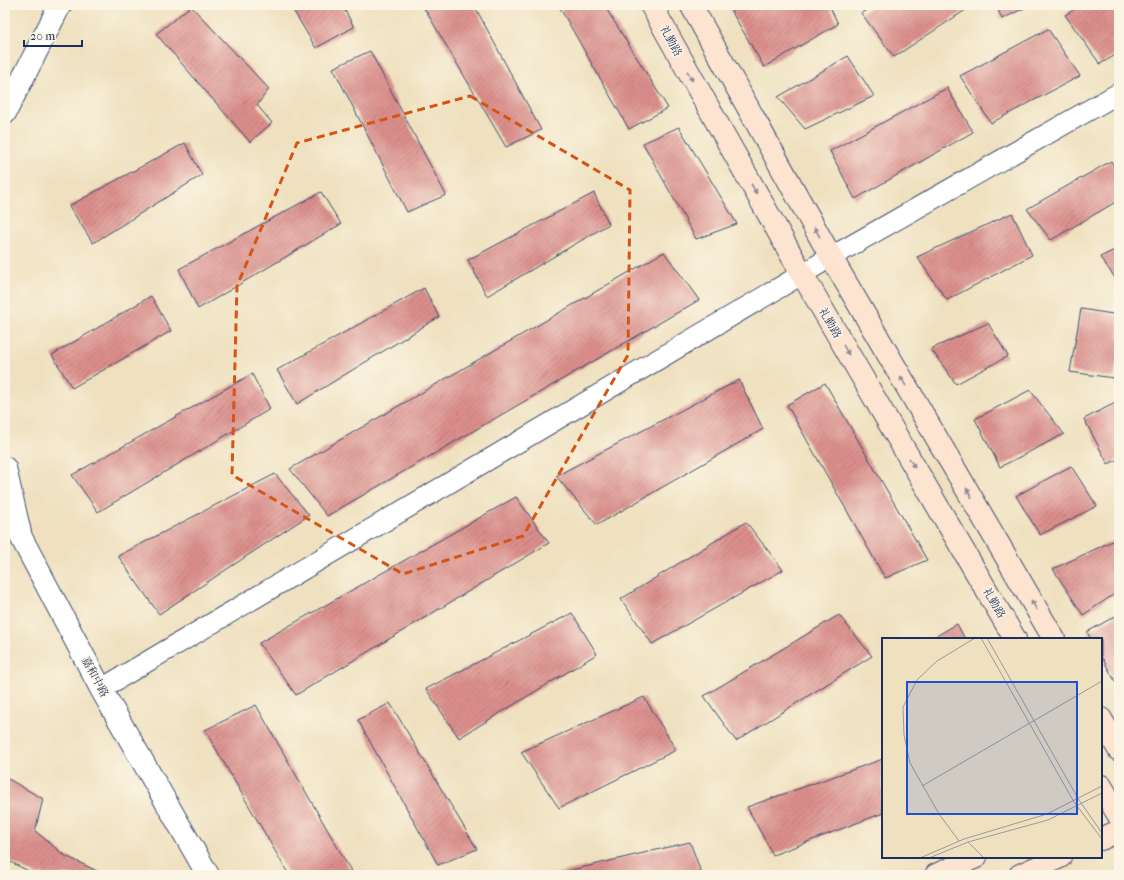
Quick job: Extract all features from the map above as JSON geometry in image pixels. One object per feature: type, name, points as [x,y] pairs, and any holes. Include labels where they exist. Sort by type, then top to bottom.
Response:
[{"type":"main road","name":"礼勤路","points":[[651,5],[802,274],[1014,638]]},
{"type":"main road","points":[[691,5],[831,257],[1053,638]]},
{"type":"main road","points":[[1102,721],[1119,750]]},
{"type":"main road","points":[[1102,839],[1119,831]]},
{"type":"main road","points":[[936,875],[974,858]]},
{"type":"main road","points":[[1020,875],[1058,858]]},
{"type":"street","points":[[5,114],[60,5]]},
{"type":"street","points":[[101,689],[831,257],[1119,93]]},
{"type":"street","name":"嘉和中路","points":[[5,468],[20,537],[101,689],[208,875]]},
{"type":"highlighted area","points":[[470,96],[630,190],[628,355],[523,536],[403,574],[232,475],[237,286],[297,143]]},
{"type":"building","points":[[290,5],[342,5],[354,27],[316,48]]},
{"type":"building","points":[[474,5],[541,130],[506,147],[423,6]]},
{"type":"building","points":[[567,5],[604,5],[668,108],[629,129],[560,8]]},
{"type":"building","points":[[739,5],[829,5],[838,24],[764,67],[730,9]]},
{"type":"building","points":[[876,5],[969,5],[970,7],[894,57],[861,13]]},
{"type":"building","points":[[996,5],[1030,5],[1002,19]]},
{"type":"building","points":[[1081,5],[1119,5],[1119,53],[1100,64],[1065,15]]},
{"type":"building","points":[[191,6],[269,89],[257,105],[272,123],[250,142],[156,34]]},
{"type":"building","points":[[1048,29],[1080,76],[991,123],[960,76]]},
{"type":"building","points":[[370,51],[446,195],[407,212],[333,68]]},
{"type":"building","points":[[848,56],[874,96],[805,129],[778,97]]},
{"type":"building","points":[[947,88],[973,132],[855,199],[830,151]]},
{"type":"building","points":[[679,127],[737,224],[696,239],[643,143]]},
{"type":"building","points":[[185,143],[202,175],[93,243],[69,206]]},
{"type":"building","points":[[1111,161],[1119,176],[1119,200],[1051,240],[1027,209]]},
{"type":"building","points":[[321,192],[341,224],[198,309],[179,269]]},
{"type":"building","points":[[594,193],[609,224],[487,296],[468,260]]},
{"type":"building","points":[[1012,213],[1032,255],[947,300],[917,257]]},
{"type":"building","points":[[1119,248],[1119,283],[1100,257]]},
{"type":"building","points":[[664,252],[699,300],[327,516],[290,469]]},
{"type":"building","points":[[424,288],[439,317],[297,404],[277,370]]},
{"type":"building","points":[[151,296],[171,331],[72,388],[52,355]]},
{"type":"building","points":[[1081,309],[1119,315],[1119,350],[1114,378],[1070,372]]},
{"type":"building","points":[[988,323],[1008,356],[956,384],[931,349]]},
{"type":"building","points":[[252,374],[270,409],[98,512],[72,475]]},
{"type":"building","points":[[739,380],[763,429],[597,525],[556,476]]},
{"type":"building","points":[[825,383],[927,560],[885,578],[787,405]]},
{"type":"building","points":[[1030,390],[1064,434],[1000,467],[975,419]]},
{"type":"building","points":[[1119,401],[1119,459],[1108,464],[1084,419]]},
{"type":"building","points":[[1071,466],[1097,506],[1040,535],[1016,496]]},
{"type":"building","points":[[275,474],[309,515],[159,614],[118,556]]},
{"type":"building","points":[[516,497],[549,543],[296,695],[259,643]]},
{"type":"building","points":[[746,522],[783,570],[652,644],[621,599]]},
{"type":"building","points":[[1119,538],[1119,591],[1083,615],[1053,569]]},
{"type":"building","points":[[572,613],[597,654],[459,738],[426,689]]},
{"type":"building","points":[[1119,614],[1119,688],[1102,658],[1102,638],[1090,638],[1087,632]]},
{"type":"building","points":[[839,615],[872,656],[736,741],[704,696]]},
{"type":"building","points":[[957,624],[964,638],[933,638]]},
{"type":"building","points":[[644,697],[676,750],[559,808],[521,752]]},
{"type":"building","points":[[390,703],[477,849],[438,865],[358,720]]},
{"type":"building","points":[[256,705],[351,871],[341,875],[289,875],[205,730]]},
{"type":"building","points":[[882,759],[882,813],[773,855],[747,807]]},
{"type":"building","points":[[5,777],[43,799],[35,831],[64,855],[105,875],[36,875],[5,859]]},
{"type":"building","points":[[690,842],[702,875],[555,875],[555,874]]}]
